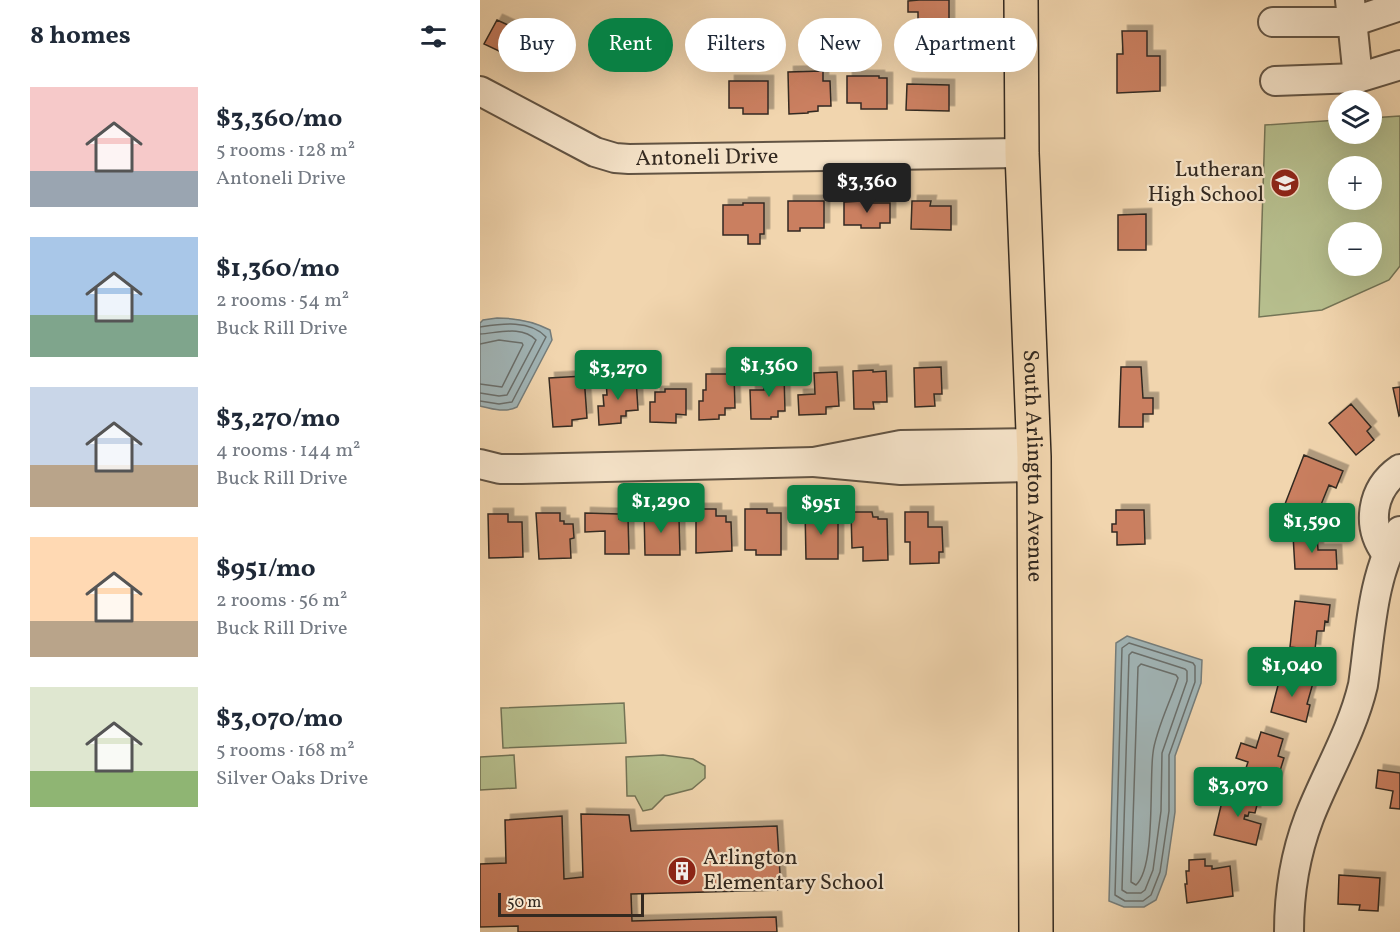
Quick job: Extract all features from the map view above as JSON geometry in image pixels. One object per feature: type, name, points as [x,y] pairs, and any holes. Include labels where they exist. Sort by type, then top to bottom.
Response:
[{"type":"main road","name":"South Arlington Avenue","points":[[1021,0],[1022,153],[1034,455],[1036,932]]},
{"type":"street","points":[[1273,22],[1400,6]]},
{"type":"street","points":[[1351,11],[1358,78]]},
{"type":"street","points":[[1275,81],[1358,78],[1400,65]]},
{"type":"street","name":"Antoneli Drive","points":[[480,91],[589,149],[608,156],[628,159],[1022,153]]},
{"type":"street","points":[[480,464],[500,469],[521,469],[814,462],[902,445],[1034,455]]},
{"type":"street","points":[[1289,932],[1291,891],[1298,853],[1309,818],[1359,703],[1380,578],[1393,542],[1377,537],[1374,527],[1374,506],[1382,486],[1400,469]]},
{"type":"green space","points":[[1400,116],[1400,266],[1389,280],[1322,310],[1259,317],[1265,125],[1328,121],[1328,144],[1382,144],[1382,117]]},
{"type":"green space","points":[[624,703],[626,743],[503,748],[501,708]]},
{"type":"green space","points":[[514,755],[516,788],[480,790],[480,757]]},
{"type":"green space","points":[[663,755],[693,759],[705,766],[705,778],[692,789],[665,796],[652,809],[643,811],[635,796],[627,796],[626,757]]},
{"type":"water","points":[[518,319],[537,324],[550,330],[552,340],[517,407],[508,410],[480,406],[480,323],[483,320]]},
{"type":"water","points":[[1127,636],[1202,660],[1201,683],[1175,756],[1175,812],[1166,874],[1156,900],[1144,907],[1124,907],[1109,901],[1116,643]]},
{"type":"building","points":[[949,0],[949,18],[918,18],[918,12],[908,12],[908,1]]},
{"type":"building","points":[[497,20],[498,20],[498,51],[484,44]]},
{"type":"building","points":[[1122,31],[1147,31],[1147,56],[1160,56],[1160,91],[1117,93],[1117,54],[1123,54]]},
{"type":"building","points":[[788,72],[823,72],[823,81],[830,81],[831,106],[818,106],[818,111],[808,113],[789,114]]},
{"type":"building","points":[[847,76],[887,78],[887,109],[861,109],[861,103],[847,103]]},
{"type":"building","points":[[729,81],[768,81],[768,114],[743,114],[743,108],[729,108]]},
{"type":"building","points":[[907,84],[949,85],[949,111],[906,110]]},
{"type":"building","points":[[788,201],[824,201],[824,228],[800,228],[800,231],[788,231]]},
{"type":"building","points":[[862,201],[862,203],[890,203],[890,223],[880,223],[880,228],[844,225],[844,202]]},
{"type":"building","points":[[912,201],[931,201],[930,206],[951,206],[951,230],[911,229]]},
{"type":"building","points":[[743,203],[764,203],[764,234],[760,234],[760,244],[748,244],[748,235],[723,235],[723,205],[743,205]]},
{"type":"building","points":[[1146,214],[1146,250],[1118,250],[1118,215]]},
{"type":"building","points":[[941,367],[942,394],[934,394],[935,406],[915,407],[914,368]]},
{"type":"building","points":[[1121,367],[1141,367],[1143,398],[1153,398],[1153,414],[1143,414],[1143,427],[1119,427]]},
{"type":"building","points":[[873,370],[873,372],[886,371],[887,402],[873,402],[874,409],[854,409],[853,371]]},
{"type":"building","points":[[837,372],[839,406],[826,407],[826,414],[799,415],[798,395],[815,394],[814,373]]},
{"type":"building","points":[[706,374],[734,374],[735,408],[725,408],[725,415],[719,415],[719,419],[699,420],[699,401],[703,401],[703,390],[706,390]]},
{"type":"building","points":[[784,374],[785,411],[778,411],[778,417],[771,417],[771,419],[751,419],[750,390],[764,390],[763,375]]},
{"type":"building","points":[[584,376],[587,418],[572,420],[572,426],[553,427],[549,378]]},
{"type":"building","points":[[636,378],[638,410],[626,411],[626,416],[621,416],[621,423],[599,425],[598,406],[604,406],[603,395],[607,395],[606,380]]},
{"type":"building","points":[[1400,387],[1400,415],[1399,416],[1393,388]]},
{"type":"building","points":[[665,389],[686,389],[686,415],[676,414],[676,423],[650,422],[650,402],[655,402],[655,392],[665,392]]},
{"type":"building","points":[[1351,404],[1371,427],[1367,431],[1374,440],[1356,455],[1329,423]]},
{"type":"building","points":[[1304,455],[1343,471],[1336,488],[1329,485],[1316,517],[1285,504]]},
{"type":"building","points":[[696,509],[716,509],[716,516],[726,516],[726,522],[731,522],[732,551],[696,553]]},
{"type":"building","points":[[745,509],[767,509],[767,513],[781,513],[781,555],[756,555],[756,550],[745,550]]},
{"type":"building","points":[[805,509],[825,509],[825,521],[838,523],[838,559],[806,559]]},
{"type":"building","points":[[644,510],[664,510],[665,518],[679,518],[680,555],[645,555]]},
{"type":"building","points":[[1116,510],[1144,510],[1145,544],[1117,545],[1117,532],[1112,532],[1112,524],[1116,524]]},
{"type":"building","points":[[851,512],[872,512],[873,517],[887,519],[888,560],[863,561],[863,547],[852,548]]},
{"type":"building","points":[[905,512],[928,512],[928,527],[942,527],[943,552],[939,552],[939,563],[910,564],[910,542],[905,542]]},
{"type":"building","points":[[536,513],[560,513],[560,521],[564,521],[564,524],[573,524],[574,538],[570,539],[571,558],[539,559]]},
{"type":"building","points":[[585,513],[619,514],[619,519],[628,518],[629,554],[605,554],[605,531],[585,532]]},
{"type":"building","points":[[488,514],[508,514],[508,522],[522,522],[523,557],[489,558]]},
{"type":"building","points":[[1317,534],[1318,550],[1336,550],[1337,569],[1295,569],[1293,535]]},
{"type":"building","points":[[1295,601],[1330,605],[1328,622],[1325,621],[1324,631],[1317,631],[1315,650],[1290,647]]},
{"type":"building","points":[[1281,674],[1313,683],[1307,704],[1310,705],[1306,722],[1271,712]]},
{"type":"building","points":[[1261,732],[1283,739],[1278,756],[1284,758],[1275,787],[1243,777],[1248,762],[1236,758],[1241,743],[1256,748]]},
{"type":"building","points":[[1378,770],[1400,773],[1400,809],[1390,808],[1393,791],[1376,788]]},
{"type":"building","points":[[1225,789],[1259,797],[1255,813],[1249,812],[1244,819],[1261,824],[1256,845],[1214,835]]},
{"type":"building","name":"Arlington Elementary School","points":[[581,814],[629,815],[631,831],[777,826],[781,890],[631,894],[632,921],[776,917],[777,932],[518,932],[518,926],[480,927],[480,864],[506,863],[505,820],[562,816],[564,879],[583,877]]},
{"type":"building","points":[[1205,859],[1205,866],[1212,866],[1212,869],[1230,866],[1233,896],[1187,903],[1185,884],[1187,884],[1186,871],[1189,871],[1189,860]]},
{"type":"building","points":[[1339,875],[1380,878],[1378,911],[1359,910],[1360,905],[1338,904]]},
{"type":"place","name":"Lutheran High School","points":[[1285,183]]},
{"type":"place","name":"Arlington Elementary School","points":[[682,871]]}]
